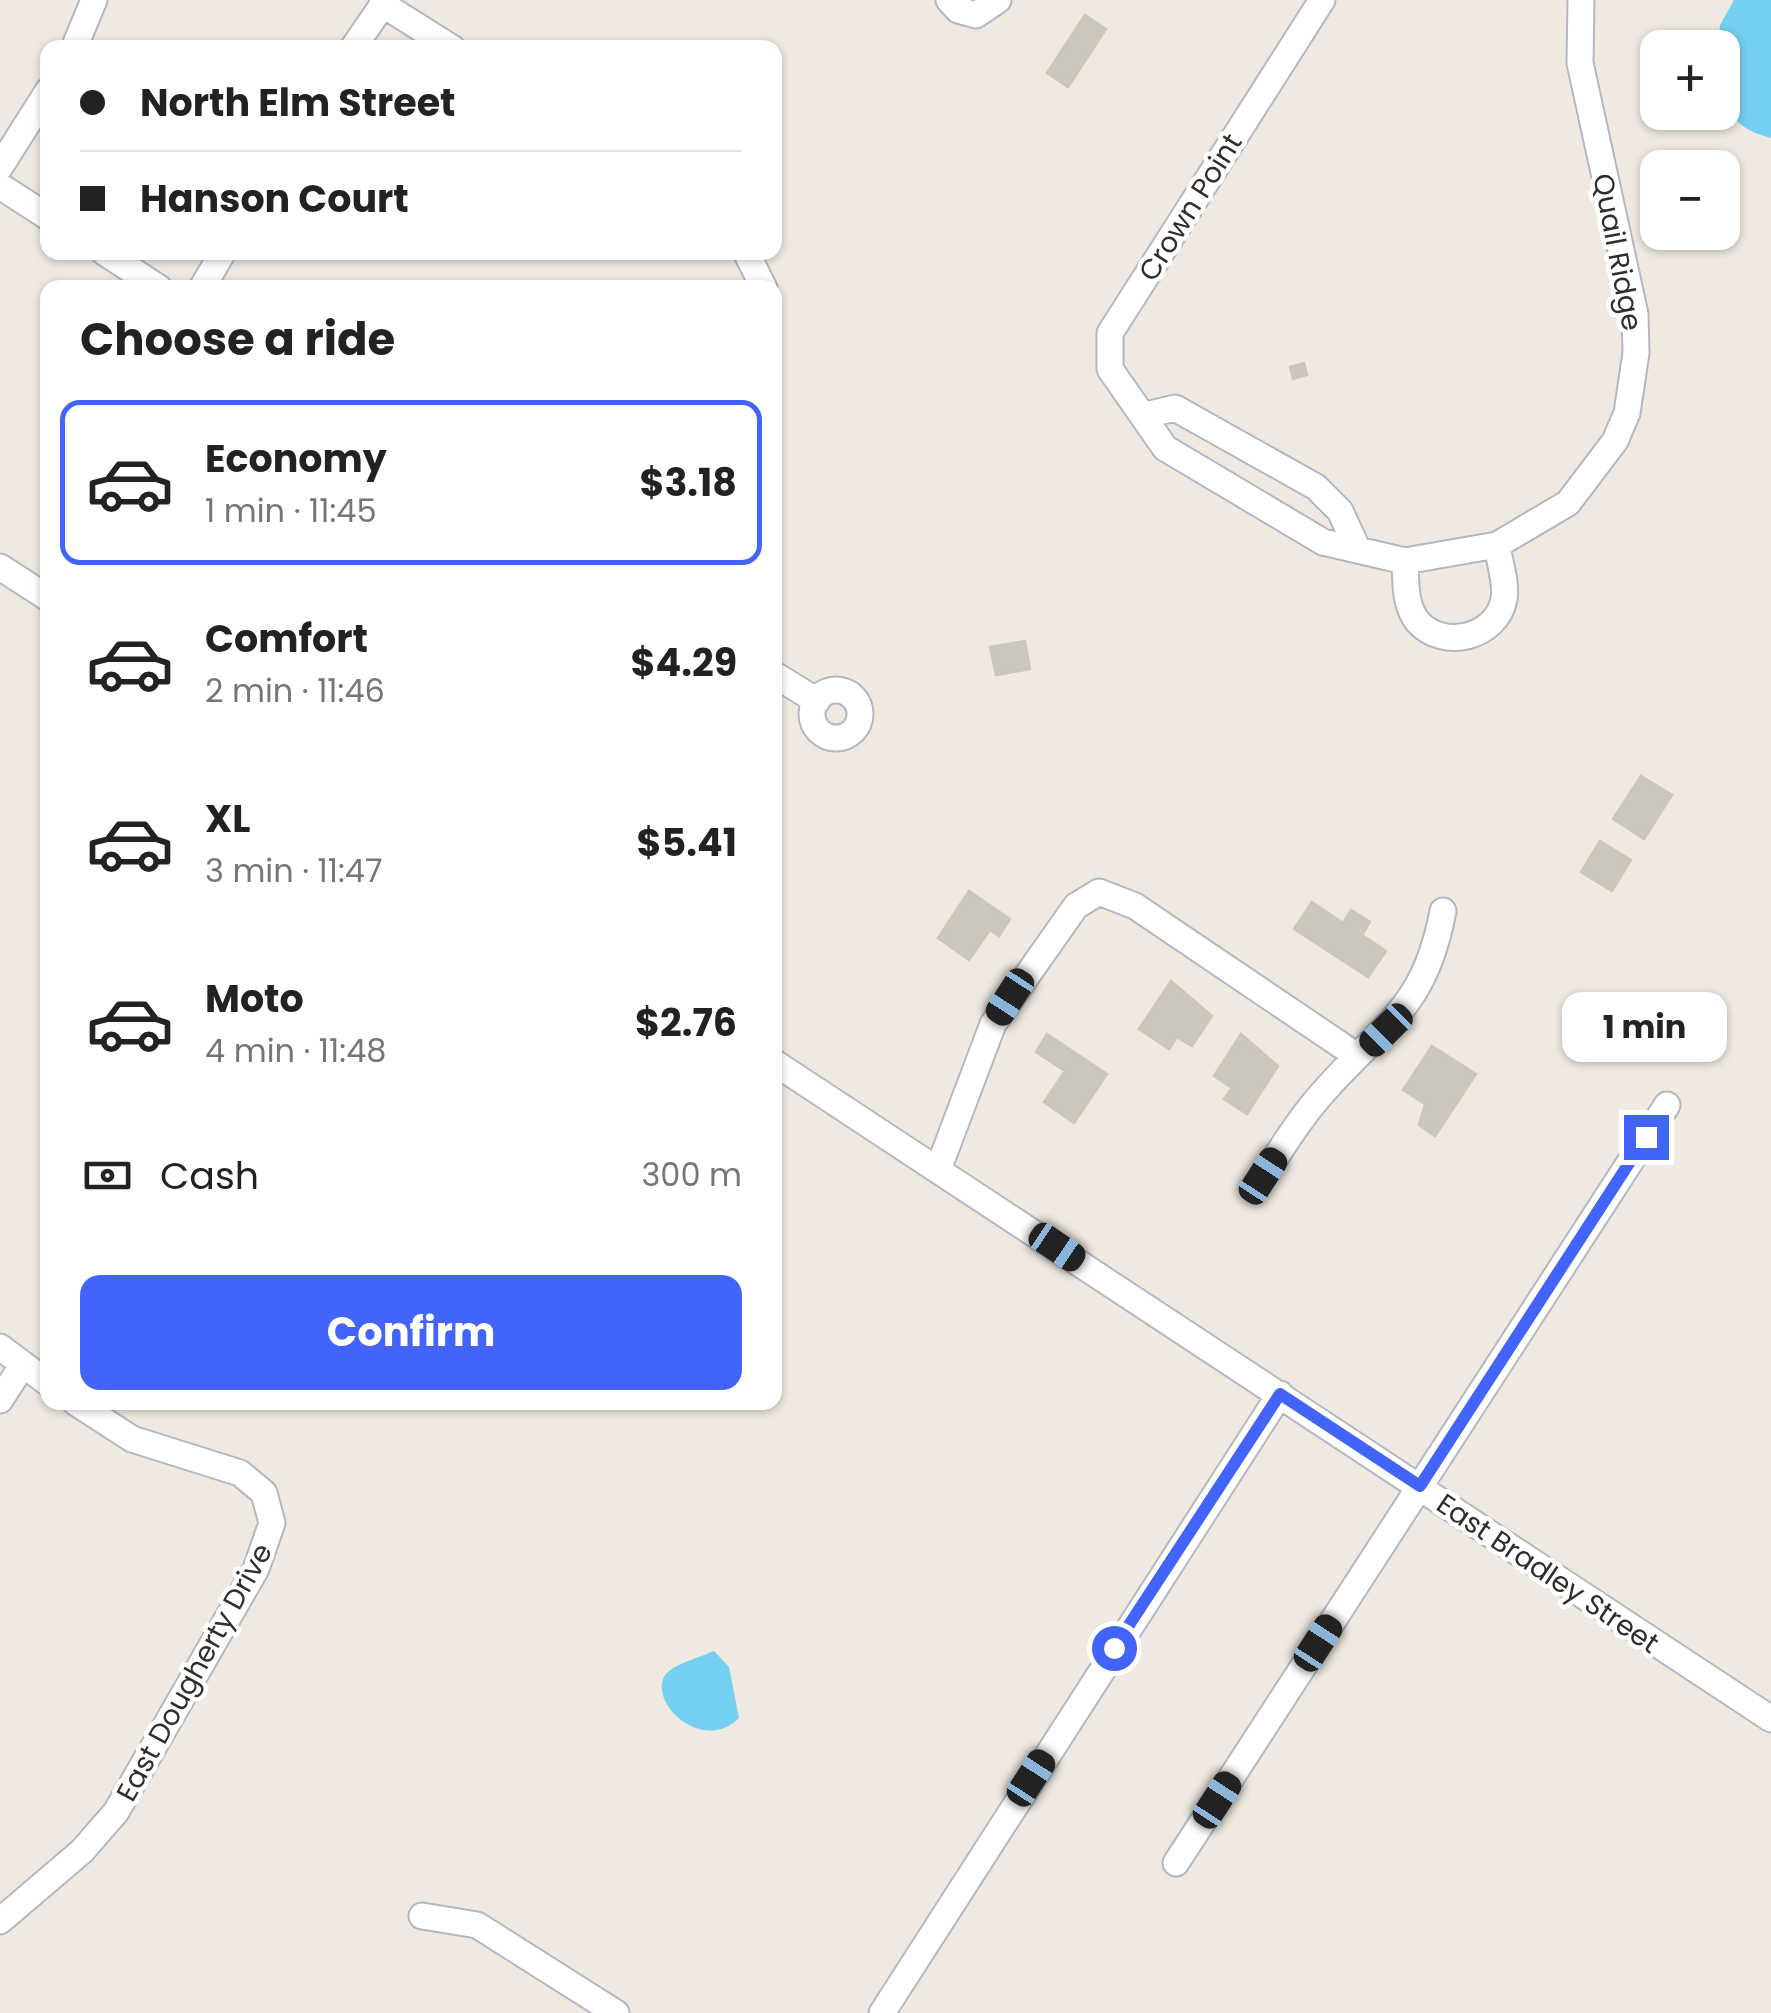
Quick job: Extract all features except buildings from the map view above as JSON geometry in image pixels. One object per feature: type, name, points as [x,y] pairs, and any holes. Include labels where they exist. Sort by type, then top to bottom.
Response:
[{"type":"street","points":[[77,40],[94,0]]},
{"type":"street","points":[[950,0],[958,10],[976,15],[998,0]]},
{"type":"street","name":"Crown Point","points":[[1146,415],[1129,400],[1110,369],[1110,333],[1322,0]]},
{"type":"street","name":"Quail Ridge","points":[[1146,415],[1165,448],[1324,542],[1405,562],[1496,545],[1568,503],[1615,440],[1633,382],[1635,314],[1580,63],[1582,0]]},
{"type":"street","points":[[358,40],[384,2],[440,40]]},
{"type":"street","points":[[0,166],[40,104]]},
{"type":"street","points":[[0,186],[40,212]]},
{"type":"street","points":[[116,260],[146,280]]},
{"type":"street","points":[[1146,415],[1175,408],[1316,487],[1340,511],[1358,550]]},
{"type":"street","points":[[1405,562],[1407,598],[1417,621],[1433,633],[1452,638],[1480,632],[1498,617],[1505,596],[1496,545]]},
{"type":"street","points":[[0,567],[40,593]]},
{"type":"street","points":[[782,678],[817,700]]},
{"type":"street","points":[[939,1167],[992,1024],[1076,906],[1099,892],[1135,906],[1356,1056]]},
{"type":"street","points":[[1263,1176],[1304,1114],[1356,1056],[1402,1014],[1435,953],[1443,911]]},
{"type":"street","name":"East Bradley Street","points":[[782,1067],[1420,1486],[1584,1600],[1771,1719]]},
{"type":"street","points":[[1176,1864],[1666,1106]]},
{"type":"street","points":[[0,1347],[40,1378]]},
{"type":"street","points":[[0,1400],[22,1366]]},
{"type":"street","points":[[882,2013],[1280,1394]]},
{"type":"street","name":"East Dougherty Drive","points":[[0,1921],[82,1851],[142,1774],[269,1542],[272,1523],[264,1492],[240,1473],[169,1454],[132,1439],[87,1410]]},
{"type":"street","points":[[422,1916],[477,1925],[616,2013]]},
{"type":"water","points":[[1734,0],[1771,0],[1771,138],[1740,124],[1740,30],[1720,30]]},
{"type":"water","points":[[714,1651],[729,1667],[739,1718],[724,1728],[708,1730],[692,1727],[679,1718],[669,1707],[662,1682],[674,1668]]},
{"type":"route","points":[[1114,1648],[1280,1394],[1420,1486],[1646,1137]]}]
